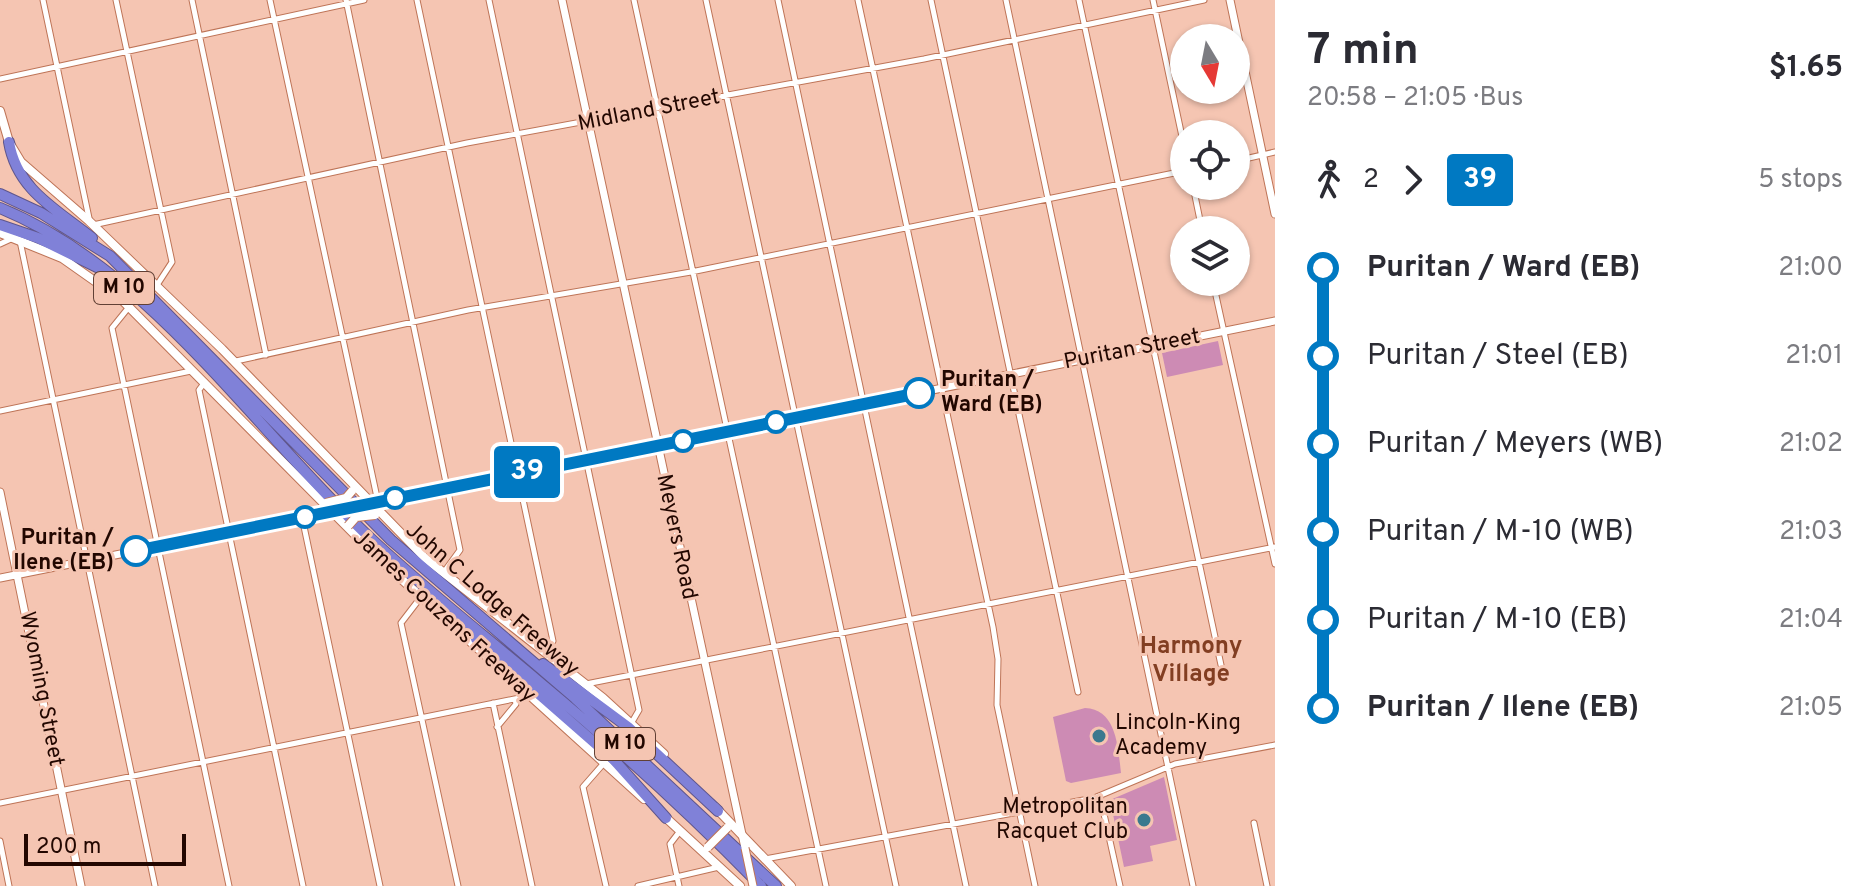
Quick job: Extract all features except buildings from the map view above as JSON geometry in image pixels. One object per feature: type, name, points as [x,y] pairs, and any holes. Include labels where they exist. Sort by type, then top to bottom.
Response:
[{"type":"highway","points":[[9,142],[12,162],[26,184],[110,256]]},
{"type":"highway","name":"John C Lodge Freeway","points":[[0,194],[54,220],[110,256],[391,540],[524,652],[776,886]]},
{"type":"highway","name":"John C Lodge Freeway","points":[[0,208],[57,238],[101,268],[230,390],[366,534],[451,610],[616,748],[761,886]]},
{"type":"highway","points":[[0,225],[38,238],[84,264],[101,268]]},
{"type":"highway","points":[[451,610],[468,631],[613,759],[666,818]]},
{"type":"highway","points":[[524,652],[601,705],[718,811]]},
{"type":"main road","name":"James Couzens Freeway","points":[[0,111],[9,142],[21,162],[157,285],[235,362],[351,486],[443,573],[632,722],[739,834]]},
{"type":"main road","name":"James Couzens Freeway","points":[[0,233],[82,270],[129,307],[348,528],[529,696],[680,831],[706,850],[740,886]]},
{"type":"main road","points":[[328,506],[346,498],[351,486]]},
{"type":"main road","points":[[348,528],[356,517],[375,515],[395,528]]},
{"type":"main road","points":[[706,850],[729,826]]},
{"type":"main road","points":[[739,834],[791,886]]},
{"type":"street","points":[[43,0],[91,223]]},
{"type":"street","points":[[116,0],[172,262],[157,285]]},
{"type":"street","points":[[192,0],[266,355]]},
{"type":"street","points":[[270,0],[343,338],[371,503]]},
{"type":"street","points":[[0,79],[364,0]]},
{"type":"street","points":[[417,0],[553,641],[546,653]]},
{"type":"street","points":[[489,0],[639,710],[632,722]]},
{"type":"street","name":"Meyers Road","points":[[562,0],[739,834],[753,886]]},
{"type":"street","points":[[634,0],[815,849],[826,886]]},
{"type":"street","points":[[706,0],[896,886]]},
{"type":"street","points":[[778,0],[966,886]]},
{"type":"street","points":[[858,0],[988,604],[998,659],[997,705],[1035,886]]},
{"type":"street","points":[[931,0],[1078,692]]},
{"type":"street","points":[[1006,0],[1193,886]]},
{"type":"street","points":[[1079,0],[1221,665]]},
{"type":"street","points":[[1153,0],[1179,120]]},
{"type":"street","name":"Midland Street","points":[[91,223],[450,147],[943,55],[1204,0]]},
{"type":"street","points":[[1230,0],[1275,214]]},
{"type":"street","points":[[347,2],[460,553],[443,573]]},
{"type":"street","points":[[1250,158],[1275,152]]},
{"type":"street","points":[[235,362],[482,308],[691,272],[1170,174]]},
{"type":"street","points":[[0,244],[16,239],[54,401],[155,886]]},
{"type":"street","points":[[1216,296],[1275,564]]},
{"type":"street","points":[[129,307],[112,328],[229,886]]},
{"type":"street","name":"Puritan Street","points":[[0,578],[302,517],[328,506],[371,503],[449,488],[1275,321]]},
{"type":"street","points":[[0,411],[194,370]]},
{"type":"street","points":[[205,382],[199,390],[303,886]]},
{"type":"street","name":"Wyoming Street","points":[[0,492],[81,886]]},
{"type":"street","points":[[302,517],[380,886]]},
{"type":"street","points":[[585,684],[1273,547]]},
{"type":"street","points":[[421,597],[401,623],[458,886]]},
{"type":"street","points":[[0,803],[529,696]]},
{"type":"street","points":[[497,728],[516,704],[515,699]]},
{"type":"street","points":[[493,703],[532,886]]},
{"type":"street","points":[[764,859],[1100,796],[1168,766],[1275,745]]},
{"type":"street","points":[[604,763],[583,787],[606,886]]},
{"type":"street","points":[[1100,796],[1120,886]]},
{"type":"street","points":[[1254,823],[1267,886]]},
{"type":"street","points":[[679,886],[670,844],[680,831]]},
{"type":"street","points":[[0,841],[9,886]]},
{"type":"street","points":[[638,886],[719,867]]},
{"type":"shaded area","points":[[1218,341],[1223,365],[1167,377],[1162,353]]},
{"type":"shaded area","points":[[1085,708],[1096,710],[1110,722],[1117,742],[1121,773],[1071,783],[1066,781],[1053,717]]},
{"type":"shaded area","name":"Metropolitan Racquet Club","points":[[1164,777],[1177,840],[1150,846],[1153,861],[1124,867],[1110,800]]},
{"type":"bus line","name":"39","points":[[136,551],[919,393]]},
{"type":"place","name":"Puritan / Ward (EB)","points":[[919,393]]},
{"type":"place","name":"Puritan / Ilene (EB)","points":[[136,551]]},
{"type":"place","name":"Lincoln-King Academy","points":[[1099,736]]},
{"type":"place","name":"Metropolitan Racquet Club","points":[[1144,820]]},
{"type":"district","name":"Harmony Village","points":[[1191,661]]}]
